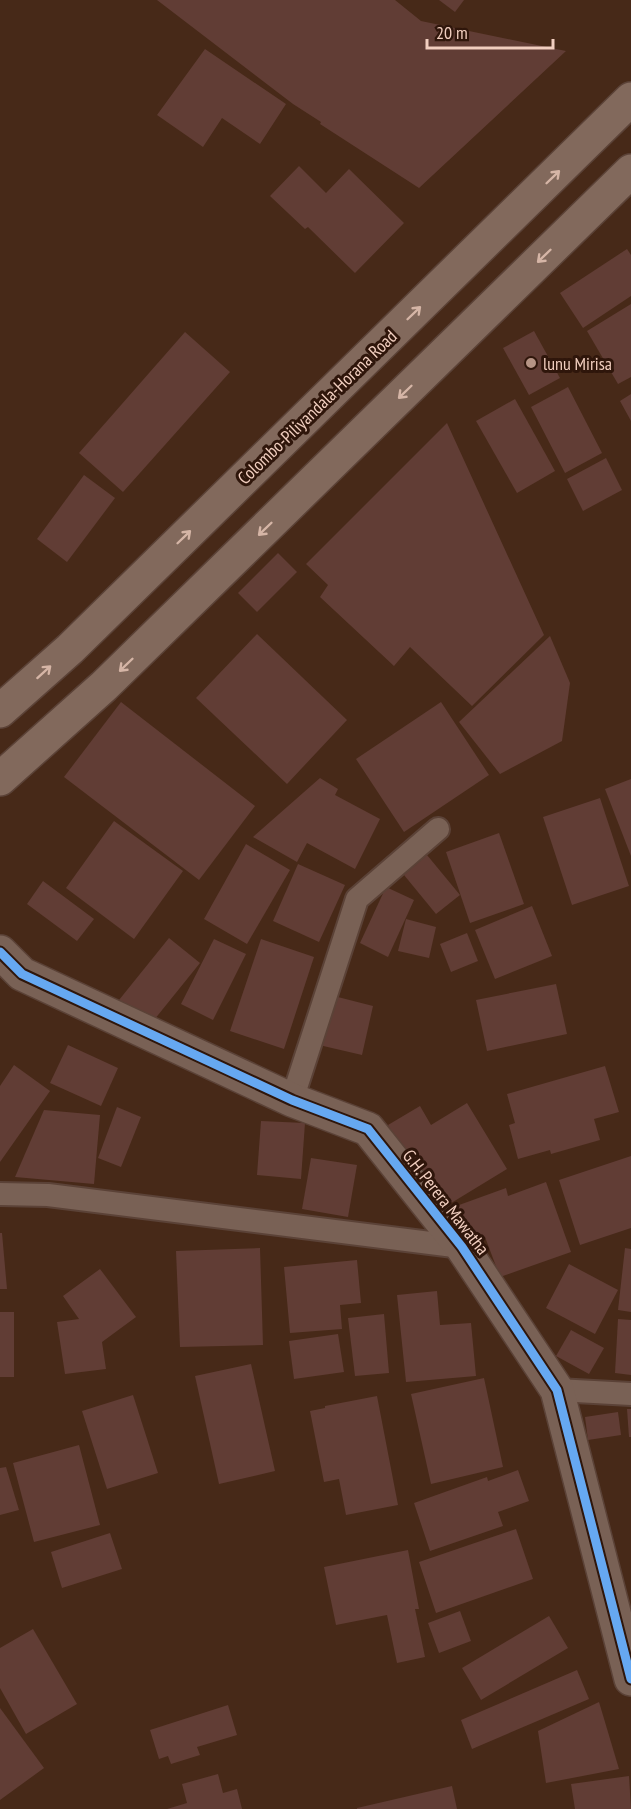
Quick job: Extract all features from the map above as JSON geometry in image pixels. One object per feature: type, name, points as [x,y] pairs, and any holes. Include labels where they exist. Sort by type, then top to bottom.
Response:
[{"type":"main road","name":"Colombo-Piliyandala-Horana Road","points":[[0,711],[70,649],[631,99]]},
{"type":"main road","points":[[0,778],[104,686],[631,169],[597,134]]},
{"type":"street","name":"G.H. Perera Mawatha","points":[[0,952],[22,974],[292,1100],[368,1129],[462,1247],[557,1390],[631,1679]]},
{"type":"lane","points":[[292,1100],[357,899],[438,829]]},
{"type":"lane","points":[[0,1194],[48,1195],[462,1247]]},
{"type":"lane","points":[[557,1390],[631,1394]]},
{"type":"building","points":[[157,0],[395,0],[421,21],[566,51],[419,188],[320,124],[321,122],[293,104]]},
{"type":"building","points":[[439,0],[464,0],[455,12]]},
{"type":"building","points":[[205,49],[286,104],[260,144],[222,118],[203,147],[157,115]]},
{"type":"building","points":[[299,166],[326,193],[349,169],[404,223],[355,273],[308,227],[305,229],[270,196]]},
{"type":"building","points":[[627,249],[631,255],[631,296],[583,328],[560,293]]},
{"type":"building","points":[[631,304],[631,377],[618,384],[587,331]]},
{"type":"building","name":"lunu Mirisa","points":[[534,331],[560,378],[529,395],[503,348]]},
{"type":"building","points":[[185,332],[230,372],[123,492],[79,453]]},
{"type":"building","points":[[568,387],[602,453],[565,473],[531,407]]},
{"type":"building","points":[[631,394],[631,421],[620,401]]},
{"type":"building","points":[[515,399],[555,471],[517,493],[476,421]]},
{"type":"building","points":[[447,423],[544,635],[472,706],[410,647],[394,666],[320,597],[328,585],[306,564]]},
{"type":"building","points":[[606,458],[622,490],[583,511],[567,479]]},
{"type":"building","points":[[84,475],[115,498],[67,562],[37,539]]},
{"type":"building","points":[[278,553],[297,572],[257,612],[238,593]]},
{"type":"building","points":[[257,634],[347,720],[287,784],[196,698]]},
{"type":"building","points":[[550,636],[570,683],[562,741],[500,774],[459,722]]},
{"type":"building","points":[[121,702],[255,806],[199,880],[64,777]]},
{"type":"building","points":[[441,702],[489,775],[404,832],[356,759]]},
{"type":"building","points":[[320,778],[338,789],[335,795],[380,819],[355,869],[307,843],[297,862],[253,837]]},
{"type":"building","points":[[631,779],[631,856],[605,789]]},
{"type":"building","points":[[600,798],[629,886],[572,905],[543,817]]},
{"type":"building","points":[[114,821],[183,871],[134,939],[66,888]]},
{"type":"building","points":[[499,833],[524,904],[470,923],[446,852]]},
{"type":"building","points":[[246,844],[290,870],[247,944],[204,919]]},
{"type":"building","points":[[427,855],[460,895],[436,914],[404,875]]},
{"type":"building","points":[[298,864],[345,885],[319,942],[273,921]]},
{"type":"building","points":[[43,881],[94,919],[77,941],[27,904]]},
{"type":"building","points":[[386,887],[414,900],[388,957],[360,943]]},
{"type":"building","points":[[532,906],[552,956],[495,979],[475,930]]},
{"type":"building","points":[[406,919],[436,927],[429,958],[398,951]]},
{"type":"building","points":[[467,933],[478,961],[451,972],[440,944]]},
{"type":"building","points":[[169,938],[200,963],[150,1025],[119,1000]]},
{"type":"building","points":[[214,939],[246,954],[213,1020],[181,1004]]},
{"type":"building","points":[[261,939],[314,957],[284,1049],[230,1031]]},
{"type":"building","points":[[556,984],[567,1034],[487,1051],[476,1000]]},
{"type":"building","points":[[330,995],[373,1006],[362,1055],[319,1045]]},
{"type":"building","points":[[68,1045],[118,1068],[101,1106],[50,1083]]},
{"type":"building","points":[[14,1065],[50,1091],[0,1162],[0,1086]]},
{"type":"building","points":[[605,1066],[619,1112],[594,1119],[600,1140],[551,1154],[550,1150],[518,1159],[509,1125],[515,1123],[507,1094]]},
{"type":"building","points":[[467,1103],[507,1169],[443,1208],[412,1157],[408,1159],[388,1125],[420,1106],[431,1125]]},
{"type":"building","points":[[117,1107],[141,1117],[121,1167],[98,1158]]},
{"type":"building","points":[[44,1110],[100,1115],[94,1184],[15,1177]]},
{"type":"building","points":[[261,1121],[305,1123],[301,1179],[257,1175]]},
{"type":"building","points":[[631,1156],[631,1228],[580,1245],[559,1180]]},
{"type":"building","points":[[311,1158],[357,1165],[348,1217],[302,1209]]},
{"type":"building","points":[[546,1182],[571,1252],[500,1277],[485,1237],[461,1245],[448,1209],[506,1188],[508,1196]]},
{"type":"building","points":[[0,1233],[2,1233],[7,1289],[0,1289]]},
{"type":"building","points":[[260,1248],[263,1345],[180,1347],[176,1251]]},
{"type":"building","points":[[625,1248],[631,1249],[631,1312],[618,1310]]},
{"type":"building","points":[[357,1260],[361,1303],[340,1305],[342,1329],[290,1333],[284,1267]]},
{"type":"building","points":[[569,1264],[618,1290],[595,1334],[546,1308]]},
{"type":"building","points":[[100,1269],[136,1317],[102,1342],[106,1369],[65,1374],[57,1322],[79,1319],[63,1296]]},
{"type":"building","points":[[437,1291],[440,1325],[471,1323],[476,1376],[406,1382],[397,1295]]},
{"type":"building","points":[[0,1312],[14,1312],[14,1377],[0,1377]]},
{"type":"building","points":[[384,1314],[389,1373],[355,1376],[348,1318]]},
{"type":"building","points":[[618,1319],[631,1320],[631,1375],[615,1373]]},
{"type":"building","points":[[571,1330],[604,1348],[589,1374],[556,1356]]},
{"type":"building","points":[[338,1334],[344,1372],[294,1379],[289,1341]]},
{"type":"building","points":[[251,1364],[275,1471],[219,1484],[195,1376]]},
{"type":"building","points":[[484,1378],[503,1467],[431,1484],[411,1394]]},
{"type":"building","points":[[133,1395],[158,1473],[107,1489],[82,1411]]},
{"type":"building","points":[[377,1396],[398,1505],[346,1515],[339,1479],[324,1482],[310,1411]]},
{"type":"building","points":[[627,1409],[631,1409],[631,1437],[629,1437]]},
{"type":"building","points":[[618,1412],[621,1435],[588,1440],[585,1417]]},
{"type":"building","points":[[79,1445],[100,1525],[34,1542],[13,1463]]},
{"type":"building","points":[[6,1467],[19,1510],[0,1515],[0,1468]]},
{"type":"building","points":[[518,1470],[529,1501],[498,1512],[503,1526],[430,1551],[414,1503],[487,1477],[488,1481]]},
{"type":"building","points":[[516,1529],[533,1579],[436,1613],[419,1562]]},
{"type":"building","points":[[110,1533],[122,1569],[62,1588],[51,1552]]},
{"type":"building","points":[[408,1550],[419,1609],[415,1609],[425,1657],[397,1663],[387,1615],[336,1625],[324,1567]]},
{"type":"building","points":[[460,1611],[471,1641],[439,1653],[428,1623]]},
{"type":"building","points":[[549,1616],[568,1648],[481,1700],[462,1668]]},
{"type":"building","points":[[33,1629],[77,1704],[26,1734],[0,1688],[0,1648]]},
{"type":"building","points":[[577,1670],[589,1699],[472,1749],[461,1720]]},
{"type":"building","points":[[599,1702],[619,1769],[546,1783],[538,1731]]},
{"type":"building","points":[[228,1705],[237,1735],[197,1747],[200,1755],[171,1764],[168,1756],[159,1759],[150,1730]]},
{"type":"building","points":[[0,1708],[44,1768],[0,1800]]},
{"type":"building","points":[[218,1774],[223,1793],[237,1789],[242,1809],[167,1809],[187,1803],[182,1784]]},
{"type":"building","points":[[629,1776],[631,1809],[575,1809],[571,1784]]},
{"type":"building","points":[[452,1786],[457,1809],[357,1809],[357,1808]]},
{"type":"cycle path","points":[[0,952],[22,974],[292,1100],[368,1129],[462,1247],[557,1390],[631,1679]]},
{"type":"place","name":"lunu Mirisa","points":[[531,363]]}]
